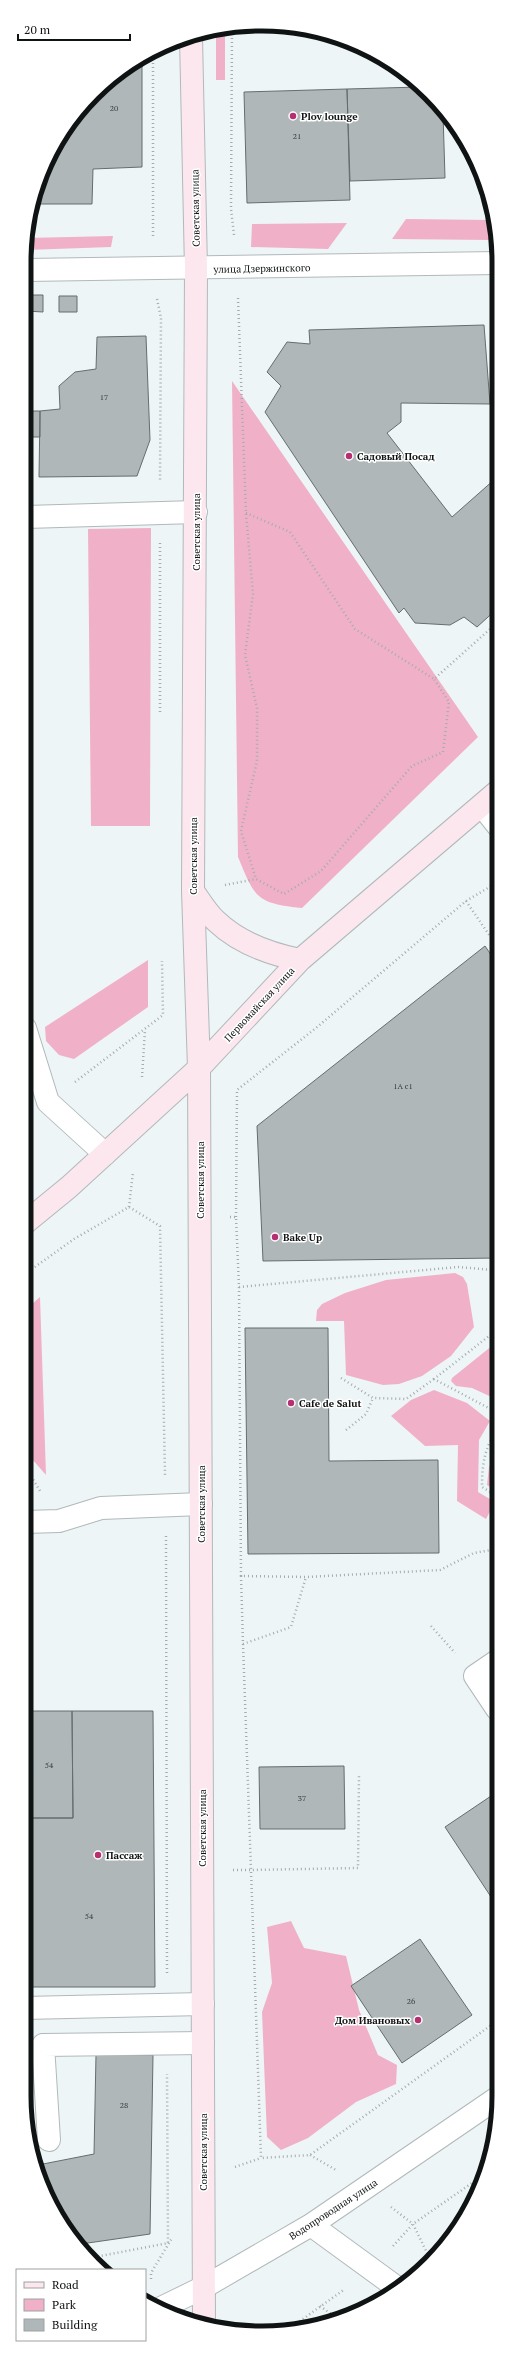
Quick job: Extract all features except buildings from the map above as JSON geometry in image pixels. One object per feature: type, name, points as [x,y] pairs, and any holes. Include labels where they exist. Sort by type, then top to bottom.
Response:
[{"type":"main road","name":"Советская улица","points":[[191,42],[196,268],[193,891],[199,1068],[204,2319]]},
{"type":"main road","name":"Первомайская улица","points":[[31,1218],[199,1068],[300,960],[492,797]]},
{"type":"main road","points":[[193,891],[216,921],[247,944],[277,956],[300,960]]},
{"type":"street","name":"улица Дзержинского","points":[[31,270],[492,263]]},
{"type":"street","points":[[31,516],[196,512]]},
{"type":"street","points":[[482,806],[492,818]]},
{"type":"street","points":[[31,1047],[48,1102],[104,1154]]},
{"type":"street","points":[[31,1522],[59,1521],[101,1508],[201,1504]]},
{"type":"street","points":[[492,1664],[475,1676],[492,1702]]},
{"type":"street","points":[[31,2008],[167,2006],[202,2004]]},
{"type":"street","points":[[49,2140],[43,2045],[167,2042],[203,2043]]},
{"type":"street","name":"Водопроводная улица","points":[[167,2305],[204,2287],[312,2226],[492,2101]]},
{"type":"street","points":[[312,2226],[393,2285]]},
{"type":"path","points":[[232,33],[231,209],[237,268],[246,513],[253,594],[245,655],[257,708],[257,761],[241,832],[256,879]]},
{"type":"path","points":[[153,59],[152,269],[160,318],[160,716]]},
{"type":"path","points":[[193,891],[256,879],[284,894],[321,870],[412,766],[443,752],[449,702],[434,679],[355,628],[290,532],[246,513]]},
{"type":"path","points":[[434,679],[492,627]]},
{"type":"path","points":[[492,886],[466,901],[316,1028],[237,1090],[236,1217],[239,1287],[241,1576],[261,2158],[310,2155],[492,2025]]},
{"type":"path","points":[[466,901],[492,939]]},
{"type":"path","points":[[48,1102],[163,1016],[162,960]]},
{"type":"path","points":[[31,1270],[74,1239],[129,1207],[160,1226],[200,1220],[236,1217]]},
{"type":"path","points":[[160,1226],[165,1506],[167,2006]]},
{"type":"path","points":[[239,1287],[458,1267],[492,1270]]},
{"type":"path","points":[[341,1378],[373,1398],[406,1399],[434,1379],[492,1333]]},
{"type":"path","points":[[434,1379],[492,1411]]},
{"type":"path","points":[[346,1430],[366,1414],[373,1398]]},
{"type":"path","points":[[492,1437],[488,1441],[482,1474],[482,1487],[492,1493]]},
{"type":"path","points":[[241,1576],[306,1577],[440,1570],[474,1553],[492,1550]]},
{"type":"path","points":[[243,1644],[291,1627],[306,1577]]},
{"type":"path","points":[[431,1626],[453,1652]]},
{"type":"path","points":[[166,1870],[202,1871],[358,1868],[358,1775]]},
{"type":"path","points":[[98,2257],[168,2244],[167,2042]]},
{"type":"path","points":[[413,2224],[428,2254]]},
{"type":"path","points":[[320,2306],[332,2315]]},
{"type":"green space","points":[[225,34],[225,80],[216,80],[216,35]]},
{"type":"green space","points":[[406,219],[488,220],[490,231],[490,240],[392,239]]},
{"type":"green space","points":[[347,223],[328,249],[251,247],[252,224]]},
{"type":"green space","points":[[113,236],[111,247],[31,250],[32,238]]},
{"type":"green space","points":[[232,381],[478,737],[302,908],[275,904],[259,896],[249,882],[238,857]]},
{"type":"green space","points":[[151,528],[150,826],[91,826],[88,529]]},
{"type":"green space","points":[[148,960],[148,1007],[74,1059],[59,1055],[46,1041],[45,1027]]},
{"type":"green space","points":[[455,1273],[463,1277],[467,1284],[474,1327],[451,1356],[422,1376],[399,1384],[383,1385],[346,1375],[344,1321],[316,1321],[317,1310],[322,1304],[345,1293],[386,1280]]},
{"type":"green space","points":[[40,1297],[46,1475],[31,1458],[31,1305]]},
{"type":"green space","points":[[492,1346],[492,1397],[472,1388],[456,1386],[451,1381],[452,1378]]},
{"type":"green space","points":[[434,1390],[467,1403],[490,1421],[479,1440],[478,1492],[492,1500],[492,1508],[486,1519],[457,1501],[458,1445],[425,1446],[391,1416],[411,1400]]},
{"type":"green space","points":[[492,1460],[492,1488],[487,1485],[489,1467]]},
{"type":"green space","points":[[291,1921],[304,1948],[346,1956],[359,2010],[378,2055],[397,2065],[396,2084],[356,2102],[308,2138],[281,2150],[267,2137],[262,2012],[272,1983],[267,1927]]},
{"type":"place","name":"Plov lounge","points":[[293,116]]},
{"type":"place","name":"Садовый Посад","points":[[349,456]]},
{"type":"place","name":"Bake Up","points":[[275,1237]]},
{"type":"place","name":"Cafe de Salut","points":[[291,1403]]},
{"type":"place","name":"Пассаж","points":[[98,1855]]},
{"type":"place","name":"Дом Ивановых","points":[[418,2020]]}]
